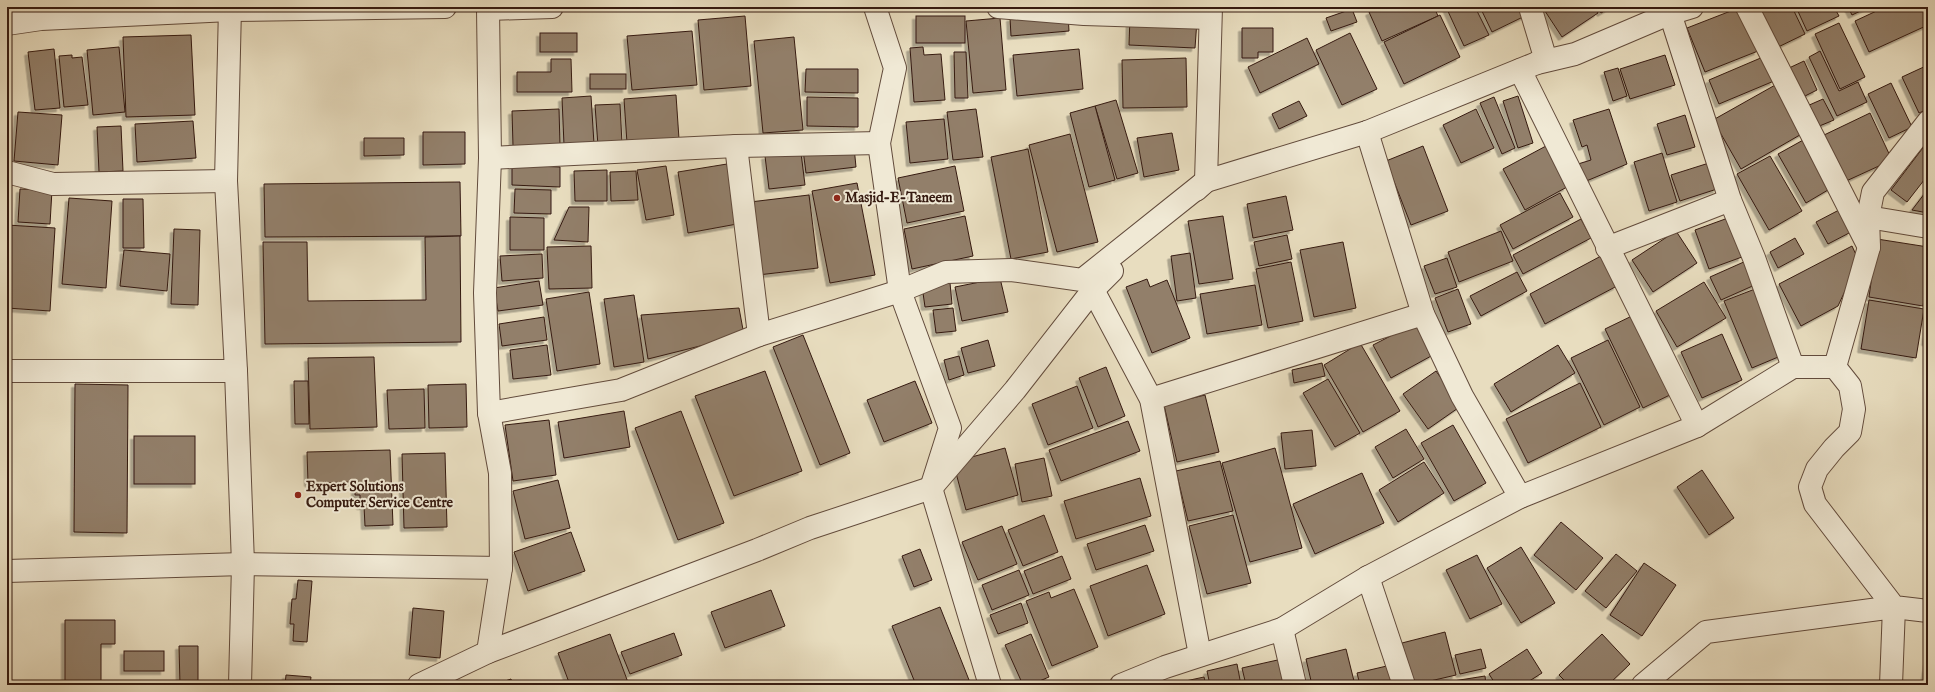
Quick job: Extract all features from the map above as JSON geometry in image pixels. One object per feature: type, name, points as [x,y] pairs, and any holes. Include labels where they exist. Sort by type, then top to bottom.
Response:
[{"type":"street","points":[[7,24],[108,12],[444,7]]},
{"type":"street","points":[[488,652],[501,568],[500,473],[489,413],[485,293],[494,8],[552,7]]},
{"type":"street","points":[[874,7],[895,68],[879,143],[900,291],[950,428],[931,488],[990,685]]},
{"type":"street","points":[[419,685],[488,652],[757,550],[810,528],[931,488],[1015,390],[1093,290],[1206,181],[1210,13],[1084,14],[998,7]]},
{"type":"street","points":[[1528,67],[1545,57],[1530,7]]},
{"type":"street","points":[[489,413],[621,390],[759,335],[900,291],[946,272],[1011,270],[1082,280],[1206,181],[1367,132],[1528,67],[1575,54],[1668,10],[1692,7]]},
{"type":"street","points":[[1747,7],[1869,247]]},
{"type":"street","points":[[230,9],[226,181],[236,371],[243,564],[240,685]]},
{"type":"street","points":[[1668,10],[1730,200],[1754,258],[1793,367]]},
{"type":"street","points":[[1528,67],[1607,248],[1697,426]]},
{"type":"street","points":[[1836,367],[1869,247],[1868,217],[1872,192],[1928,122]]},
{"type":"street","points":[[1367,132],[1423,314],[1462,396],[1520,497]]},
{"type":"street","points":[[490,158],[736,146],[879,143]]},
{"type":"street","points":[[736,146],[759,335]]},
{"type":"street","points":[[7,172],[53,184],[226,181]]},
{"type":"street","points":[[1607,248],[1730,200]]},
{"type":"street","points":[[1868,217],[1928,227]]},
{"type":"street","points":[[1093,290],[1151,399],[1200,655]]},
{"type":"street","points":[[1151,399],[1423,314]]},
{"type":"street","points":[[1121,685],[1166,676],[1200,655],[1282,629],[1368,577],[1520,497],[1697,426],[1793,367],[1836,367]]},
{"type":"street","points":[[1836,367],[1850,386],[1854,409],[1850,432],[1834,448],[1817,469],[1810,487],[1815,504],[1894,607],[1891,685]]},
{"type":"street","points":[[7,371],[236,371]]},
{"type":"street","points":[[7,571],[243,564],[501,568]]},
{"type":"street","points":[[1368,577],[1404,685]]},
{"type":"street","points":[[1643,685],[1706,632],[1894,607],[1928,611]]},
{"type":"street","points":[[1282,629],[1295,685]]},
{"type":"building","points":[[1380,7],[1434,7],[1438,16],[1382,41],[1369,12]]},
{"type":"building","points":[[1446,7],[1475,7],[1489,35],[1464,46]]},
{"type":"building","points":[[1480,7],[1523,7],[1527,15],[1492,32]]},
{"type":"building","points":[[1594,7],[1598,13],[1562,37],[1543,8]]},
{"type":"building","points":[[1597,7],[1611,7],[1601,13]]},
{"type":"building","points":[[1741,7],[1758,51],[1705,72],[1687,28]]},
{"type":"building","points":[[1751,7],[1792,7],[1805,34],[1772,50]]},
{"type":"building","points":[[1796,7],[1834,7],[1839,16],[1807,31]]},
{"type":"building","points":[[1848,7],[1869,7],[1852,15]]},
{"type":"building","points":[[1885,7],[1922,7],[1928,20],[1928,25],[1869,52],[1855,21]]},
{"type":"building","points":[[1352,9],[1357,22],[1331,31],[1326,18]]},
{"type":"building","points":[[1068,14],[1069,31],[1011,36],[1010,18]]},
{"type":"building","points":[[1440,15],[1460,57],[1404,84],[1384,42]]},
{"type":"building","points":[[745,16],[751,86],[704,90],[698,20]]},
{"type":"building","points":[[916,16],[965,16],[965,43],[916,43]]},
{"type":"building","points":[[1130,17],[1197,20],[1195,48],[1129,45]]},
{"type":"building","points":[[1000,18],[1006,90],[973,93],[966,21]]},
{"type":"building","points":[[1839,23],[1865,77],[1840,89],[1815,34]]},
{"type":"building","points":[[1242,28],[1273,28],[1273,52],[1258,52],[1258,58],[1242,58]]},
{"type":"building","points":[[692,31],[697,85],[632,90],[627,36]]},
{"type":"building","points":[[540,33],[577,33],[577,52],[540,52]]},
{"type":"building","points":[[1350,33],[1377,89],[1342,105],[1316,50]]},
{"type":"building","points":[[191,35],[195,115],[126,117],[123,37]]},
{"type":"building","points":[[794,37],[803,130],[763,133],[754,41]]},
{"type":"building","points":[[1307,38],[1319,64],[1260,93],[1248,67]]},
{"type":"building","points":[[119,47],[125,112],[93,115],[87,50]]},
{"type":"building","points":[[923,47],[924,55],[941,54],[945,100],[914,102],[910,48]]},
{"type":"building","points":[[54,49],[60,108],[35,110],[28,52]]},
{"type":"building","points":[[1079,49],[1083,89],[1017,96],[1013,55]]},
{"type":"building","points":[[1820,51],[1839,91],[1858,82],[1867,102],[1837,116],[1809,57]]},
{"type":"building","points":[[954,52],[966,52],[968,98],[955,98]]},
{"type":"building","points":[[72,55],[72,58],[82,57],[88,105],[64,107],[59,56]]},
{"type":"building","points":[[1665,55],[1675,85],[1630,99],[1620,69]]},
{"type":"building","points":[[1763,57],[1774,81],[1719,104],[1709,80]]},
{"type":"building","points":[[1186,58],[1187,107],[1123,108],[1122,60]]},
{"type":"building","points":[[551,59],[571,59],[572,92],[517,92],[517,72],[551,72]]},
{"type":"building","points":[[1804,61],[1817,90],[1803,97],[1789,68]]},
{"type":"building","points":[[1928,65],[1928,109],[1919,113],[1902,77]]},
{"type":"building","points":[[1618,68],[1627,96],[1613,101],[1604,72]]},
{"type":"building","points":[[806,69],[858,69],[858,93],[805,92]]},
{"type":"building","points":[[590,74],[626,74],[626,89],[590,89]]},
{"type":"building","points":[[1891,83],[1912,127],[1889,138],[1868,94]]},
{"type":"building","points":[[1777,84],[1805,132],[1741,169],[1713,120]]},
{"type":"building","points":[[676,95],[679,139],[627,143],[624,99]]},
{"type":"building","points":[[591,96],[594,144],[564,145],[562,98]]},
{"type":"building","points":[[1518,96],[1533,143],[1518,148],[1503,101]]},
{"type":"building","points":[[807,97],[858,98],[858,127],[807,126]]},
{"type":"building","points":[[1494,97],[1515,148],[1502,154],[1480,103]]},
{"type":"building","points":[[1823,99],[1834,120],[1817,127],[1807,106]]},
{"type":"building","points":[[1116,100],[1138,173],[1117,179],[1095,106]]},
{"type":"building","points":[[1299,101],[1307,116],[1279,129],[1272,114]]},
{"type":"building","points":[[620,104],[622,144],[598,146],[595,105]]},
{"type":"building","points":[[1095,106],[1115,180],[1089,187],[1070,113]]},
{"type":"building","points":[[559,109],[560,145],[513,146],[512,111]]},
{"type":"building","points":[[976,109],[983,157],[953,160],[947,112]]},
{"type":"building","points":[[1476,109],[1494,148],[1461,163],[1443,125]]},
{"type":"building","points":[[1609,109],[1627,164],[1584,182],[1578,164],[1591,160],[1587,145],[1582,147],[1573,120]]},
{"type":"building","points":[[18,112],[62,115],[58,165],[14,161]]},
{"type":"building","points":[[1870,113],[1892,160],[1844,182],[1822,136]]},
{"type":"building","points":[[1685,115],[1695,147],[1667,155],[1657,124]]},
{"type":"building","points":[[944,119],[948,159],[910,163],[906,122]]},
{"type":"building","points":[[193,121],[196,158],[137,162],[135,124]]},
{"type":"building","points":[[121,126],[123,171],[99,172],[97,127]]},
{"type":"building","points":[[7,128],[11,128],[9,156],[7,156]]},
{"type":"building","points":[[423,132],[465,132],[465,164],[423,165]]},
{"type":"building","points":[[1172,133],[1179,170],[1144,177],[1137,138]]},
{"type":"building","points":[[1070,134],[1098,242],[1057,252],[1029,145]]},
{"type":"building","points":[[853,137],[856,167],[806,173],[802,142]]},
{"type":"building","points":[[364,138],[404,138],[404,155],[364,156]]},
{"type":"building","points":[[1805,139],[1833,187],[1806,203],[1778,154]]},
{"type":"building","points":[[1928,141],[1928,175],[1907,202],[1891,190]]},
{"type":"building","points":[[1423,146],[1448,211],[1411,225],[1386,161]]},
{"type":"building","points":[[1546,146],[1567,187],[1525,210],[1503,169]]},
{"type":"building","points":[[1028,149],[1048,252],[1011,259],[991,157]]},
{"type":"building","points":[[801,153],[805,185],[769,189],[765,156]]},
{"type":"building","points":[[1662,153],[1677,202],[1649,211],[1634,162]]},
{"type":"building","points":[[1770,156],[1802,211],[1769,230],[1737,174]]},
{"type":"building","points":[[1709,163],[1717,189],[1680,201],[1671,175]]},
{"type":"building","points":[[727,164],[737,224],[688,233],[678,172]]},
{"type":"building","points":[[512,165],[560,167],[560,187],[512,185]]},
{"type":"building","points":[[666,166],[674,215],[646,220],[637,170]]},
{"type":"building","points":[[955,166],[964,211],[907,223],[898,178]]},
{"type":"building","points":[[607,170],[607,201],[575,201],[574,171]]},
{"type":"building","points":[[636,171],[638,200],[611,201],[610,172]]},
{"type":"building","points":[[460,182],[461,236],[265,237],[264,184]]},
{"type":"building","points":[[857,183],[875,275],[830,283],[812,191]]},
{"type":"building","points":[[20,189],[52,190],[50,224],[18,222]]},
{"type":"building","points":[[515,189],[551,190],[551,214],[514,213]]},
{"type":"building","points":[[1928,189],[1928,213],[1912,210]]},
{"type":"building","points":[[1560,193],[1573,217],[1513,249],[1500,225]]},
{"type":"building","points":[[809,195],[818,268],[758,275],[750,202]]},
{"type":"building","points":[[1286,196],[1293,230],[1253,238],[1247,204]]},
{"type":"building","points":[[69,198],[112,201],[106,288],[62,284]]},
{"type":"building","points":[[123,199],[143,199],[144,248],[123,248]]},
{"type":"building","points":[[569,207],[589,207],[588,242],[554,240]]},
{"type":"building","points":[[1839,210],[1851,232],[1828,244],[1816,222]]},
{"type":"building","points":[[965,216],[973,256],[912,269],[904,229]]},
{"type":"building","points":[[1223,216],[1233,279],[1199,284],[1188,221]]},
{"type":"building","points":[[510,217],[544,218],[544,250],[510,250]]},
{"type":"building","points":[[1728,218],[1742,257],[1709,269],[1695,230]]},
{"type":"building","points":[[1581,219],[1591,238],[1523,274],[1513,255]]},
{"type":"building","points":[[7,225],[55,228],[50,311],[7,308]]},
{"type":"building","points":[[174,229],[200,230],[198,305],[171,304]]},
{"type":"building","points":[[1501,231],[1513,261],[1459,282],[1448,252]]},
{"type":"building","points":[[1676,231],[1697,263],[1653,292],[1632,260]]},
{"type":"building","points":[[1287,235],[1292,259],[1259,266],[1254,242]]},
{"type":"building","points":[[460,236],[461,342],[265,344],[263,242],[307,242],[308,301],[426,300],[425,237]]},
{"type":"building","points":[[1795,238],[1804,254],[1778,268],[1770,252]]},
{"type":"building","points":[[1877,239],[1928,247],[1928,273],[1923,306],[1869,297]]},
{"type":"building","points":[[1343,242],[1356,308],[1314,317],[1300,250]]},
{"type":"building","points":[[591,246],[592,288],[549,289],[547,247]]},
{"type":"building","points":[[1852,246],[1859,261],[1838,306],[1801,326],[1779,284]]},
{"type":"building","points":[[124,250],[170,254],[167,291],[120,286]]},
{"type":"building","points":[[1190,253],[1196,298],[1177,301],[1171,256]]},
{"type":"building","points":[[542,254],[543,278],[502,281],[500,256]]},
{"type":"building","points":[[1601,256],[1617,286],[1545,324],[1530,294]]},
{"type":"building","points":[[1447,258],[1457,287],[1435,294],[1424,266]]},
{"type":"building","points":[[1746,261],[1757,284],[1721,300],[1710,277]]},
{"type":"building","points":[[1291,262],[1303,321],[1268,328],[1256,269]]},
{"type":"building","points":[[1517,272],[1527,291],[1481,316],[1470,296]]},
{"type":"building","points":[[1000,278],[1008,312],[962,321],[955,287]]},
{"type":"building","points":[[1147,279],[1150,287],[1167,280],[1190,338],[1152,353],[1126,287]]},
{"type":"building","points":[[539,281],[543,305],[498,311],[494,288]]},
{"type":"building","points":[[1704,282],[1726,318],[1677,347],[1656,311]]},
{"type":"building","points":[[950,283],[952,304],[925,307],[922,286]]},
{"type":"building","points":[[1255,285],[1262,325],[1207,334],[1200,294]]},
{"type":"building","points":[[1458,289],[1471,324],[1448,332],[1435,298]]},
{"type":"building","points":[[1755,289],[1783,355],[1752,368],[1724,301]]},
{"type":"building","points":[[589,292],[600,364],[557,371],[546,299]]},
{"type":"building","points":[[634,295],[644,362],[614,367],[604,299]]},
{"type":"building","points":[[1869,300],[1924,309],[1916,358],[1861,349]]},
{"type":"building","points":[[739,308],[744,335],[648,359],[641,315]]},
{"type":"building","points":[[953,308],[956,331],[936,333],[933,310]]},
{"type":"building","points":[[1636,314],[1674,393],[1643,408],[1605,329]]},
{"type":"building","points":[[544,317],[547,340],[502,346],[499,324]]},
{"type":"building","points":[[1928,322],[1928,342],[1925,342]]},
{"type":"building","points":[[1416,323],[1433,355],[1391,378],[1373,345]]},
{"type":"building","points":[[1722,334],[1742,380],[1702,398],[1681,352]]},
{"type":"building","points":[[803,335],[850,453],[820,465],[773,347]]},
{"type":"building","points":[[988,340],[995,366],[968,373],[961,348]]},
{"type":"building","points":[[1608,340],[1640,407],[1604,425],[1571,358]]},
{"type":"building","points":[[1360,343],[1400,411],[1363,432],[1324,365]]},
{"type":"building","points":[[547,345],[551,375],[513,379],[510,350]]},
{"type":"building","points":[[1558,345],[1575,373],[1511,412],[1494,384]]},
{"type":"building","points":[[959,356],[964,375],[949,380],[944,360]]},
{"type":"building","points":[[374,357],[377,427],[310,429],[308,358]]},
{"type":"building","points":[[1322,363],[1325,376],[1294,383],[1292,370]]},
{"type":"building","points":[[1106,367],[1125,416],[1098,427],[1079,378]]},
{"type":"building","points":[[765,371],[802,471],[734,496],[695,396]]},
{"type":"building","points":[[1436,371],[1461,406],[1428,429],[1403,394]]},
{"type":"building","points":[[1328,379],[1360,433],[1335,447],[1303,393]]},
{"type":"building","points":[[294,381],[308,381],[309,424],[295,424]]},
{"type":"building","points":[[915,381],[932,423],[884,442],[867,400]]},
{"type":"building","points":[[1580,383],[1601,427],[1528,463],[1506,419]]},
{"type":"building","points":[[75,384],[128,385],[127,533],[74,532]]},
{"type":"building","points":[[466,384],[467,427],[429,428],[428,385]]},
{"type":"building","points":[[1077,386],[1093,428],[1048,445],[1032,404]]},
{"type":"building","points":[[424,389],[425,428],[389,429],[387,390]]},
{"type":"building","points":[[1205,395],[1219,452],[1177,462],[1164,405]]},
{"type":"building","points":[[624,411],[630,447],[564,458],[558,422]]},
{"type":"building","points":[[681,411],[724,523],[678,540],[635,428]]},
{"type":"building","points":[[549,420],[556,475],[513,481],[505,425]]},
{"type":"building","points":[[1128,421],[1140,451],[1061,481],[1049,450]]},
{"type":"building","points":[[1453,425],[1486,483],[1454,501],[1421,443]]},
{"type":"building","points":[[1406,429],[1424,459],[1393,478],[1375,447]]},
{"type":"building","points":[[1312,430],[1316,466],[1285,469],[1281,433]]},
{"type":"building","points":[[134,436],[195,436],[195,484],[134,484]]},
{"type":"building","points":[[1005,448],[1018,495],[966,510],[953,462]]},
{"type":"building","points":[[1275,448],[1302,548],[1250,562],[1222,463]]},
{"type":"building","points":[[390,450],[393,525],[365,526],[364,506],[360,506],[360,495],[355,495],[355,482],[308,483],[307,452]]},
{"type":"building","points":[[445,453],[447,527],[404,528],[402,454]]},
{"type":"building","points":[[1044,458],[1052,496],[1022,502],[1015,464]]},
{"type":"building","points":[[1220,461],[1233,511],[1188,521],[1176,471]]},
{"type":"building","points":[[1424,462],[1444,493],[1398,522],[1379,490]]},
{"type":"building","points":[[1702,470],[1734,518],[1709,535],[1677,487]]},
{"type":"building","points":[[1362,473],[1384,523],[1315,554],[1293,504]]},
{"type":"building","points":[[1140,478],[1151,516],[1076,539],[1064,501]]},
{"type":"building","points":[[558,480],[570,528],[525,539],[513,491]]},
{"type":"building","points":[[1044,515],[1058,552],[1023,566],[1008,530]]},
{"type":"building","points":[[1233,515],[1251,583],[1207,594],[1189,526]]},
{"type":"building","points":[[1561,522],[1603,558],[1576,590],[1534,555]]},
{"type":"building","points":[[1145,525],[1154,551],[1096,570],[1087,544]]},
{"type":"building","points":[[1002,526],[1017,564],[978,580],[962,542]]},
{"type":"building","points":[[571,532],[585,571],[528,591],[514,552]]},
{"type":"building","points":[[1521,547],[1555,603],[1521,623],[1487,568]]},
{"type":"building","points":[[920,549],[932,580],[914,587],[902,556]]},
{"type":"building","points":[[1616,554],[1637,571],[1606,608],[1585,591]]},
{"type":"building","points":[[1477,555],[1502,604],[1470,619],[1446,570]]},
{"type":"building","points":[[1062,556],[1071,579],[1033,594],[1024,571]]},
{"type":"building","points":[[1644,563],[1676,585],[1642,636],[1610,615]]},
{"type":"building","points":[[1147,565],[1165,614],[1108,636],[1090,586]]},
{"type":"building","points":[[1019,570],[1029,595],[992,610],[982,585]]},
{"type":"building","points":[[298,580],[312,581],[307,642],[293,641],[294,624],[290,624],[292,599],[296,599]]},
{"type":"building","points":[[1074,589],[1098,647],[1052,666],[1026,601],[1049,592],[1051,598]]},
{"type":"building","points":[[771,590],[785,626],[725,648],[711,612]]},
{"type":"building","points":[[1021,603],[1028,623],[998,634],[990,615]]},
{"type":"building","points":[[940,607],[971,685],[916,685],[892,626]]},
{"type":"building","points":[[413,608],[444,611],[440,658],[409,655]]},
{"type":"building","points":[[65,620],[115,620],[115,644],[101,644],[101,685],[65,685]]},
{"type":"building","points":[[1445,632],[1456,675],[1413,685],[1402,643]]},
{"type":"building","points":[[674,633],[682,655],[630,674],[621,652]]},
{"type":"building","points":[[610,634],[629,685],[570,685],[558,653]]},
{"type":"building","points":[[1031,634],[1049,677],[1030,685],[1023,685],[1005,645]]},
{"type":"building","points":[[1602,634],[1630,664],[1608,685],[1569,685],[1559,675]]},
{"type":"building","points":[[179,646],[198,646],[198,685],[180,685]]},
{"type":"building","points":[[1346,649],[1355,685],[1312,685],[1306,659]]},
{"type":"building","points":[[1481,649],[1486,668],[1460,674],[1455,655]]},
{"type":"building","points":[[1527,649],[1542,673],[1523,685],[1496,685],[1489,674]]},
{"type":"building","points":[[124,651],[164,651],[164,671],[124,671]]},
{"type":"building","points":[[1928,657],[1928,681],[1924,681]]},
{"type":"building","points":[[1282,659],[1287,682],[1272,685],[1246,685],[1242,668]]},
{"type":"building","points":[[1237,664],[1241,685],[1210,685],[1207,671]]},
{"type":"building","points":[[1391,665],[1396,685],[1360,685],[1357,673]]},
{"type":"building","points":[[286,675],[311,677],[310,685],[285,685]]},
{"type":"building","points":[[1485,676],[1486,685],[1428,685]]},
{"type":"building","points":[[1204,677],[1206,685],[1181,685],[1181,682]]},
{"type":"building","points":[[511,679],[513,685],[493,685]]},
{"type":"place","name":"Masjid-E-Taneem","points":[[837,198]]},
{"type":"place","name":"Expert Solutions Computer Service Centre","points":[[298,495]]}]
